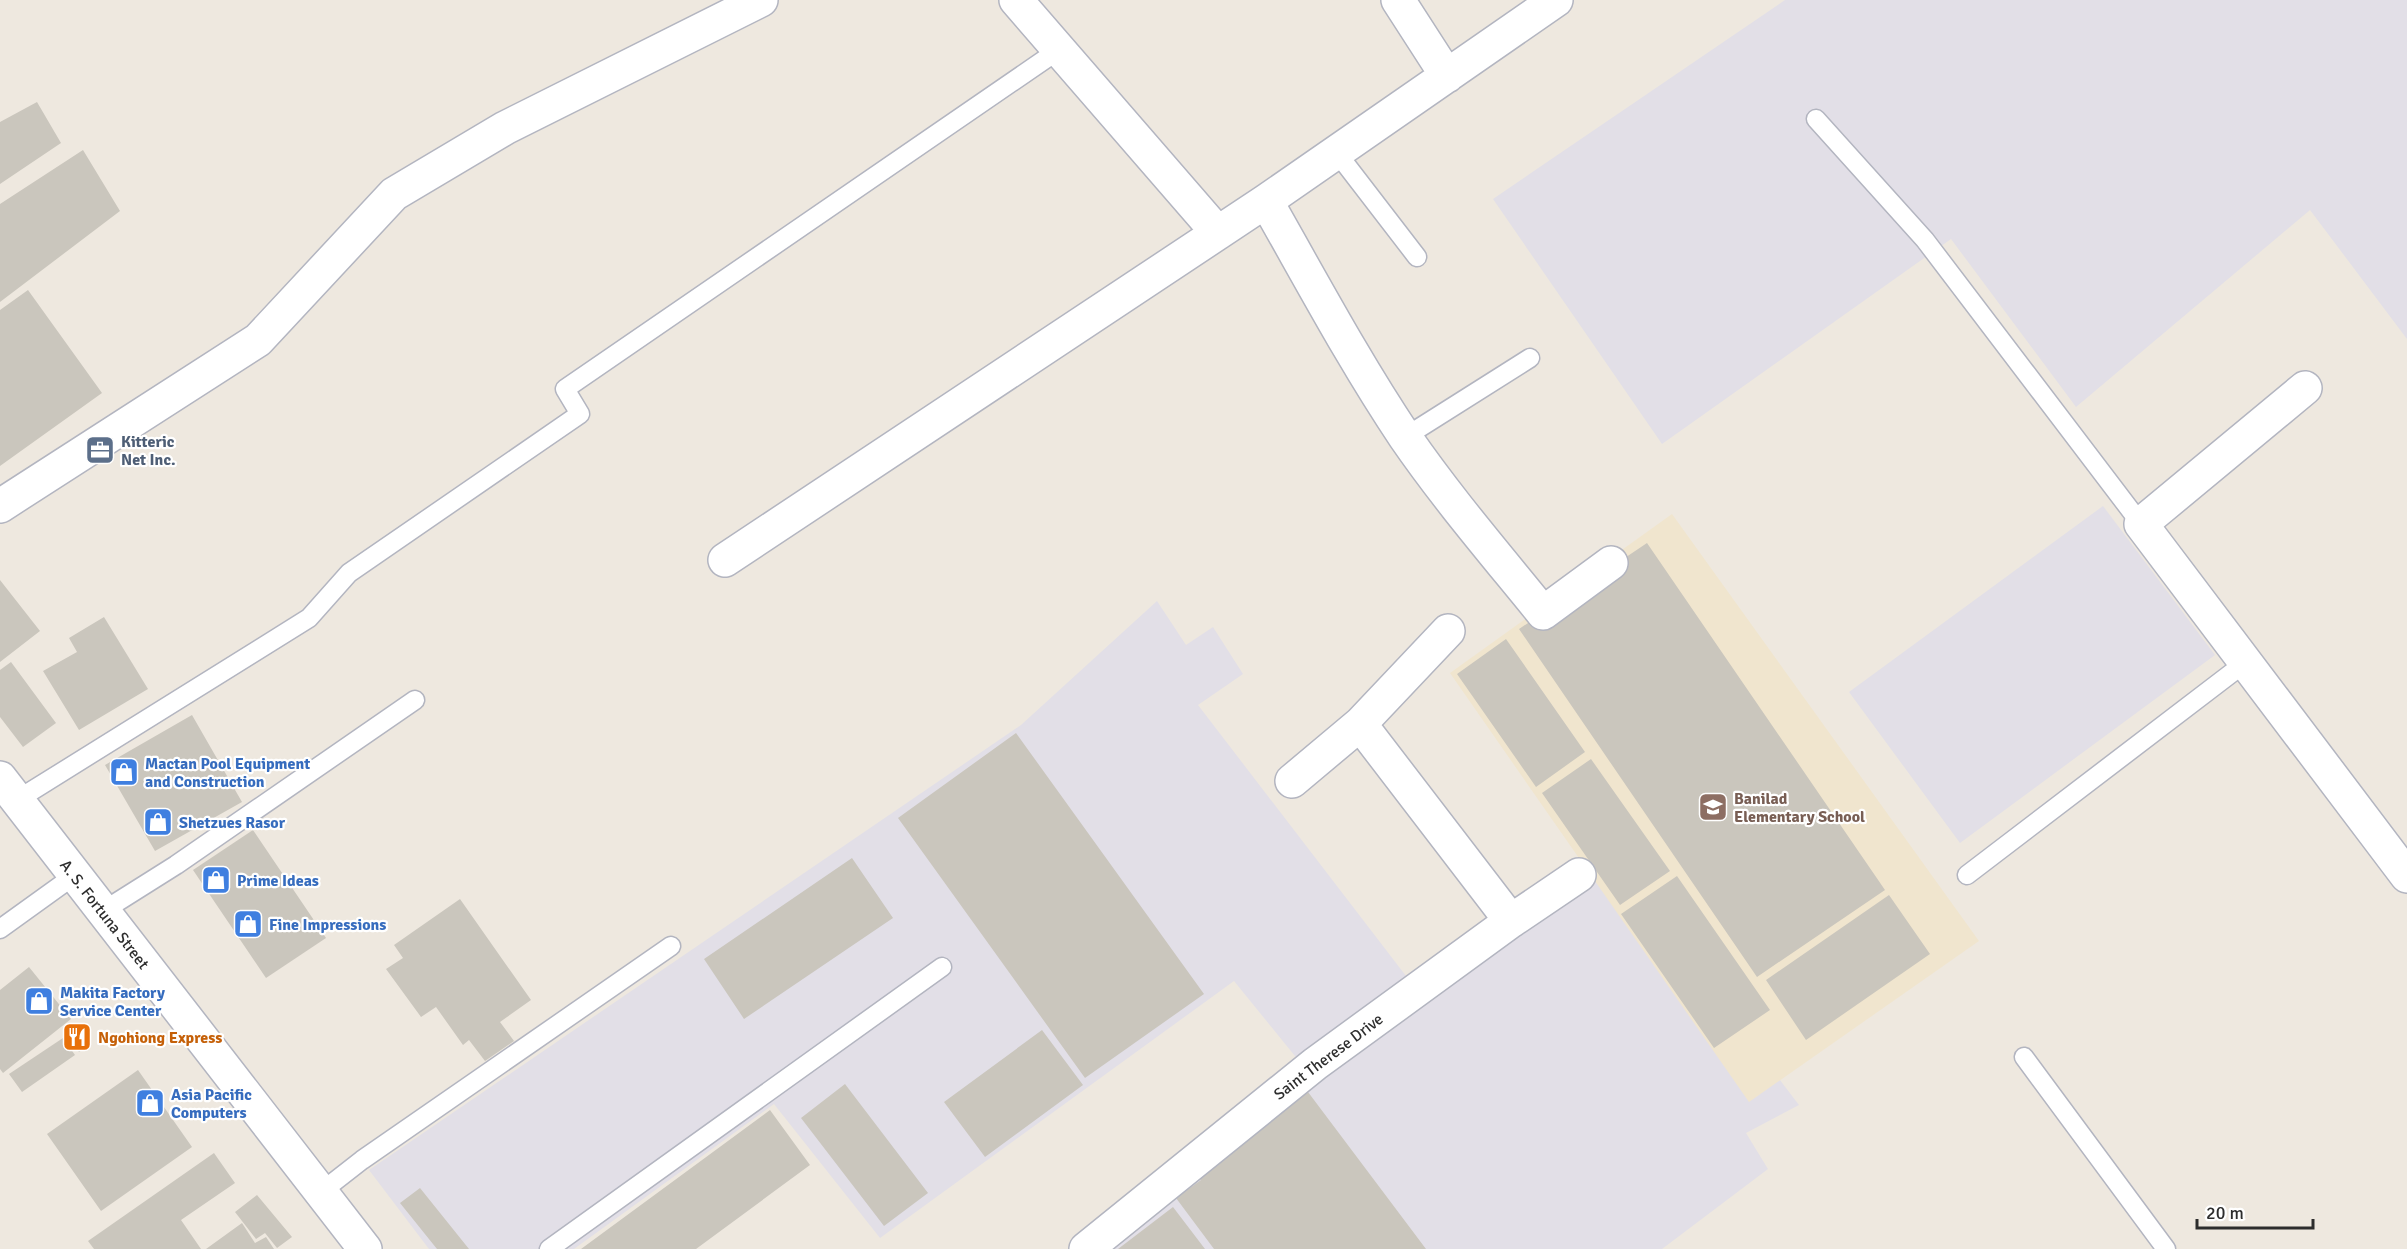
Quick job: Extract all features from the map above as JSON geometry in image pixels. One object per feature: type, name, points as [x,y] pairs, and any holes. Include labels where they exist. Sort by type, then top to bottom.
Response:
[{"type":"street","points":[[0,506],[258,340],[394,194],[505,128],[761,0]]},
{"type":"street","points":[[1016,0],[1218,233]]},
{"type":"street","points":[[1398,0],[1447,76]]},
{"type":"street","points":[[725,560],[1266,201],[1556,0]]},
{"type":"street","points":[[1266,201],[1372,385],[1405,437],[1543,613],[1611,563]]},
{"type":"street","points":[[2305,388],[2141,524],[2407,876]]},
{"type":"street","points":[[1292,781],[1360,724],[1448,631]]},
{"type":"street","points":[[1360,724],[1511,921]]},
{"type":"street","name":"A. S. Fortuna Street","points":[[9,789],[321,1192],[353,1245]]},
{"type":"street","name":"Saint Therese Drive","points":[[1086,1249],[1316,1064],[1511,921],[1580,875]]},
{"type":"lane","points":[[9,789],[309,618],[349,573],[580,414],[565,389],[1060,50]]},
{"type":"lane","points":[[1816,120],[1924,240],[2141,524]]},
{"type":"lane","points":[[1337,153],[1418,257]]},
{"type":"lane","points":[[1405,437],[1530,358]]},
{"type":"lane","points":[[1967,875],[2246,662]]},
{"type":"lane","points":[[103,911],[176,865],[415,700]]},
{"type":"lane","points":[[0,929],[75,875]]},
{"type":"lane","points":[[321,1192],[362,1160],[671,946]]},
{"type":"lane","points":[[549,1249],[942,967]]},
{"type":"lane","points":[[2024,1057],[2166,1249]]},
{"type":"shaded area","points":[[1785,0],[2407,0],[2407,339],[2310,210],[2076,407],[1951,239],[1662,444],[1493,199]]},
{"type":"shaded area","points":[[2103,506],[2215,655],[1960,843],[1849,692]]},
{"type":"shaded area","name":"Banilad Elementary School","points":[[1672,514],[1979,941],[1749,1102],[1450,673]]},
{"type":"shaded area","points":[[1157,601],[1186,645],[1213,627],[1243,674],[1198,705],[1406,976],[1299,1061],[1234,981],[880,1238],[774,1104],[574,1249],[429,1249],[369,1170],[1021,725]]},
{"type":"shaded area","points":[[1615,864],[1799,1105],[1746,1133],[1768,1169],[1662,1249],[1096,1249],[1306,1085]]},
{"type":"building","points":[[37,102],[61,143],[0,184],[0,122]]},
{"type":"building","points":[[83,150],[120,211],[0,302],[0,204]]},
{"type":"building","points":[[28,290],[102,393],[0,466],[0,310]]},
{"type":"building","points":[[1647,543],[1885,890],[1757,977],[1519,629]]},
{"type":"building","points":[[0,580],[40,631],[0,662]]},
{"type":"building","points":[[104,617],[148,689],[79,730],[43,671],[77,652],[69,638]]},
{"type":"building","points":[[1506,639],[1585,752],[1536,787],[1457,674]]},
{"type":"building","points":[[11,662],[56,723],[23,747],[0,717],[0,670]]},
{"type":"building","points":[[192,715],[242,802],[155,851],[105,765]]},
{"type":"building","points":[[1016,733],[1204,994],[1085,1078],[898,818]]},
{"type":"building","points":[[1591,759],[1670,871],[1620,905],[1542,793]]},
{"type":"building","points":[[253,830],[326,938],[266,978],[193,870]]},
{"type":"building","points":[[852,858],[893,918],[744,1019],[704,959]]},
{"type":"building","points":[[1677,876],[1770,1010],[1714,1048],[1621,914]]},
{"type":"building","points":[[1889,895],[1930,954],[1806,1040],[1766,980]]},
{"type":"building","points":[[460,899],[531,1000],[500,1022],[514,1041],[485,1061],[469,1040],[463,1045],[436,1007],[421,1017],[386,969],[403,958],[394,945]]},
{"type":"building","points":[[29,967],[71,1019],[3,1073],[0,1069],[0,990]]},
{"type":"building","points":[[78,1026],[91,1044],[79,1052],[67,1033]]},
{"type":"building","points":[[1042,1030],[1083,1085],[985,1157],[944,1102]]},
{"type":"building","points":[[63,1038],[75,1055],[22,1092],[9,1074]]},
{"type":"building","points":[[138,1070],[192,1147],[101,1211],[47,1134]]},
{"type":"building","points":[[845,1084],[928,1193],[884,1226],[801,1118]]},
{"type":"building","points":[[1308,1092],[1426,1249],[1214,1249],[1176,1198],[1201,1180],[1196,1174]]},
{"type":"building","points":[[770,1110],[810,1165],[696,1249],[581,1249]]},
{"type":"building","points":[[214,1153],[235,1183],[181,1220],[201,1249],[94,1249],[88,1241]]},
{"type":"building","points":[[420,1188],[469,1249],[437,1249],[400,1203]]},
{"type":"building","points":[[257,1195],[292,1237],[277,1248],[265,1233],[256,1239],[235,1212]]},
{"type":"building","points":[[1173,1207],[1205,1249],[1118,1249]]},
{"type":"building","points":[[242,1223],[255,1243],[266,1237],[274,1249],[206,1249]]},
{"type":"place","name":"Kitteric Net Inc.","points":[[100,450]]},
{"type":"place","name":"Mactan Pool Equipment and Construction","points":[[124,772]]},
{"type":"place","name":"Banilad Elementary School","points":[[1713,807]]},
{"type":"place","name":"Shetzues Rasor","points":[[158,822]]},
{"type":"place","name":"Prime Ideas","points":[[216,880]]},
{"type":"place","name":"Fine Impressions","points":[[248,924]]},
{"type":"place","name":"Makita Factory Service Center","points":[[39,1001]]},
{"type":"place","name":"Ngohiong Express","points":[[77,1037]]},
{"type":"place","name":"Asia Pacific Computers","points":[[150,1103]]}]
